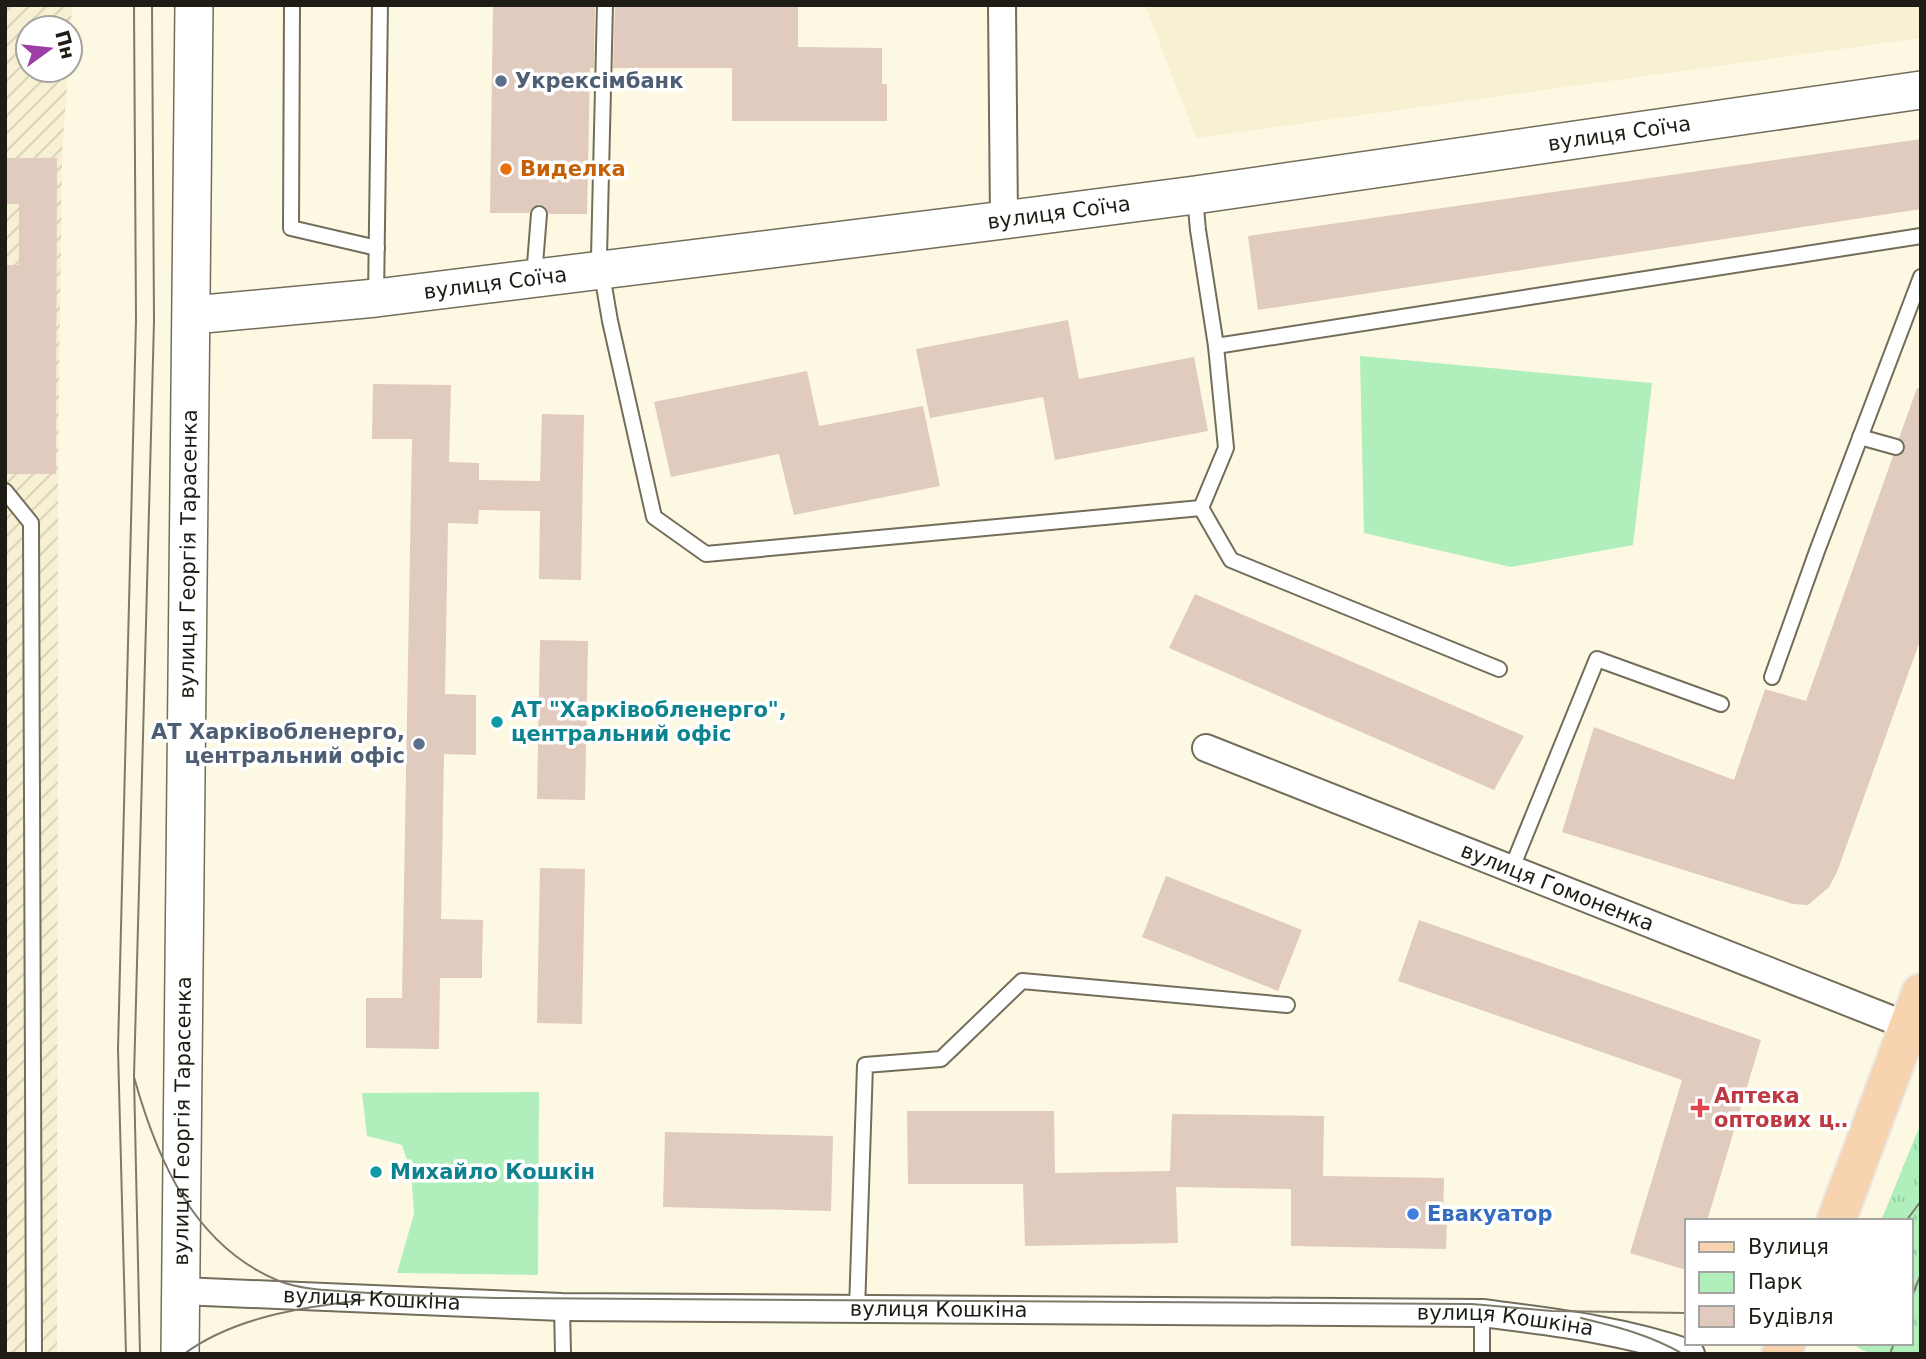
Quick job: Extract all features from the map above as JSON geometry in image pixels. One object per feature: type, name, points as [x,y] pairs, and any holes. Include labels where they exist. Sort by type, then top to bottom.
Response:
[{"type":"main road","points":[[1837,1219],[1914,1010]]},
{"type":"street","name":"вулиця Георгія Тарасенка","points":[[180,1354],[193,314],[194,5]]},
{"type":"street","points":[[1002,18],[1004,220]]},
{"type":"street","name":"вулиця Соїча","points":[[193,314],[376,298],[1004,220],[1921,90]]},
{"type":"street","name":"вулиця Гомоненка","points":[[1206,748],[1511,870],[1914,1010]]},
{"type":"street","name":"вулиця Кошкіна","points":[[181,1291],[562,1307],[1482,1313],[1578,1326],[1633,1337],[1691,1354]]},
{"type":"lane","points":[[292,5],[291,229],[377,248]]},
{"type":"lane","points":[[376,298],[380,5]]},
{"type":"lane","points":[[605,5],[598,243],[600,271],[654,517],[706,554],[1201,508]]},
{"type":"lane","points":[[1002,18],[1017,5]]},
{"type":"lane","points":[[1195,195],[1216,346],[1226,448],[1201,508]]},
{"type":"lane","points":[[534,278],[539,214]]},
{"type":"lane","points":[[1216,346],[1921,236]]},
{"type":"lane","points":[[1772,677],[1921,277]]},
{"type":"lane","points":[[1860,438],[1896,447]]},
{"type":"lane","points":[[5,491],[31,523],[34,1354]]},
{"type":"lane","points":[[1201,508],[1231,560],[1499,669]]},
{"type":"lane","points":[[1511,870],[1597,659],[1721,704]]},
{"type":"lane","points":[[857,1310],[865,1065],[942,1059],[1022,981],[1287,1005]]},
{"type":"lane","points":[[562,1307],[563,1354]]},
{"type":"lane","points":[[1482,1313],[1482,1354]]},
{"type":"shaded area","points":[[5,5],[72,5],[71,14],[14,14],[14,84],[67,84],[62,153],[58,474],[57,1354],[5,1354]]},
{"type":"shaded area","points":[[1145,5],[1921,5],[1921,38],[1196,138]]},
{"type":"green space","points":[[1360,356],[1652,383],[1633,545],[1511,567],[1364,533]]},
{"type":"green space","points":[[539,1092],[538,1275],[397,1273],[414,1214],[411,1172],[402,1145],[367,1136],[362,1093]]},
{"type":"green space","points":[[1921,1123],[1921,1354],[1875,1354],[1855,1345],[1912,1345],[1912,1219],[1882,1219]]},
{"type":"building","points":[[493,5],[595,5],[594,68],[590,68],[587,214],[549,214],[545,207],[539,204],[529,213],[490,213]]},
{"type":"building","points":[[615,5],[798,5],[798,47],[882,48],[882,84],[887,84],[887,121],[732,121],[732,68],[613,68]]},
{"type":"building","points":[[1921,139],[1921,209],[1258,310],[1248,236]]},
{"type":"building","points":[[5,158],[57,158],[56,474],[5,474],[5,265],[19,265],[19,204],[5,204]]},
{"type":"building","points":[[1068,320],[1079,379],[1194,357],[1208,431],[1055,460],[1043,397],[930,418],[916,349]]},
{"type":"building","points":[[807,371],[819,426],[923,406],[940,486],[794,515],[779,454],[671,477],[654,402]]},
{"type":"building","name":"АТ \"Харківобленерго\", центральний офіс","points":[[373,384],[451,385],[449,462],[479,463],[479,480],[540,481],[542,414],[584,415],[581,580],[539,579],[540,511],[479,510],[478,524],[448,523],[445,694],[476,695],[476,755],[444,754],[441,919],[483,920],[482,978],[440,978],[439,1049],[366,1048],[366,998],[402,998],[412,439],[372,439]]},
{"type":"building","points":[[1917,388],[1921,389],[1921,638],[1837,872],[1829,887],[1808,905],[1793,904],[1562,832],[1594,727],[1734,780],[1765,689],[1806,701],[1893,456],[1899,456],[1905,450],[1905,444],[1899,438]]},
{"type":"building","points":[[1195,594],[1524,736],[1494,790],[1169,648]]},
{"type":"building","points":[[540,640],[588,641],[585,800],[537,799]]},
{"type":"building","points":[[540,868],[585,869],[582,1024],[537,1023]]},
{"type":"building","points":[[1166,876],[1302,930],[1278,991],[1142,937]]},
{"type":"building","points":[[1419,920],[1761,1040],[1708,1219],[1685,1219],[1685,1270],[1630,1253],[1682,1080],[1398,981]]},
{"type":"building","points":[[907,1111],[1054,1111],[1055,1173],[1170,1171],[1172,1114],[1324,1116],[1323,1176],[1444,1178],[1446,1249],[1291,1246],[1291,1189],[1176,1187],[1178,1243],[1025,1246],[1023,1184],[908,1184]]},
{"type":"building","points":[[665,1132],[833,1136],[831,1211],[663,1207]]},
{"type":"tram line","points":[[126,1354],[118,1049],[136,320],[134,5]]},
{"type":"tram line","points":[[140,1354],[134,1077],[154,321],[152,5]]},
{"type":"tram line","points":[[134,1077],[154,1139],[183,1197],[202,1223],[224,1246],[249,1266],[279,1281],[306,1288],[496,1298],[1472,1304],[1552,1311],[1685,1313]]},
{"type":"tram line","points":[[1908,1219],[1921,1201]]},
{"type":"tram line","points":[[1912,1296],[1921,1274]]},
{"type":"tram line","points":[[184,1354],[204,1341],[247,1322],[293,1310],[364,1300]]},
{"type":"tram line","points":[[1581,1318],[1621,1328],[1683,1354]]},
{"type":"tram line","points":[[1890,1354],[1893,1345]]},
{"type":"place","name":"Укрексімбанк","points":[[501,81]]},
{"type":"place","name":"Виделка","points":[[506,169]]},
{"type":"place","name":"АТ \"Харківобленерго\", центральний офіс","points":[[497,722]]},
{"type":"place","name":"АТ Харківобленерго, центральний офіс","points":[[419,744]]},
{"type":"place","name":"Аптека оптових ц‥","points":[[1700,1108]]},
{"type":"place","name":"Михайло Кошкін","points":[[376,1172]]},
{"type":"place","name":"Евакуатор","points":[[1413,1214]]}]
